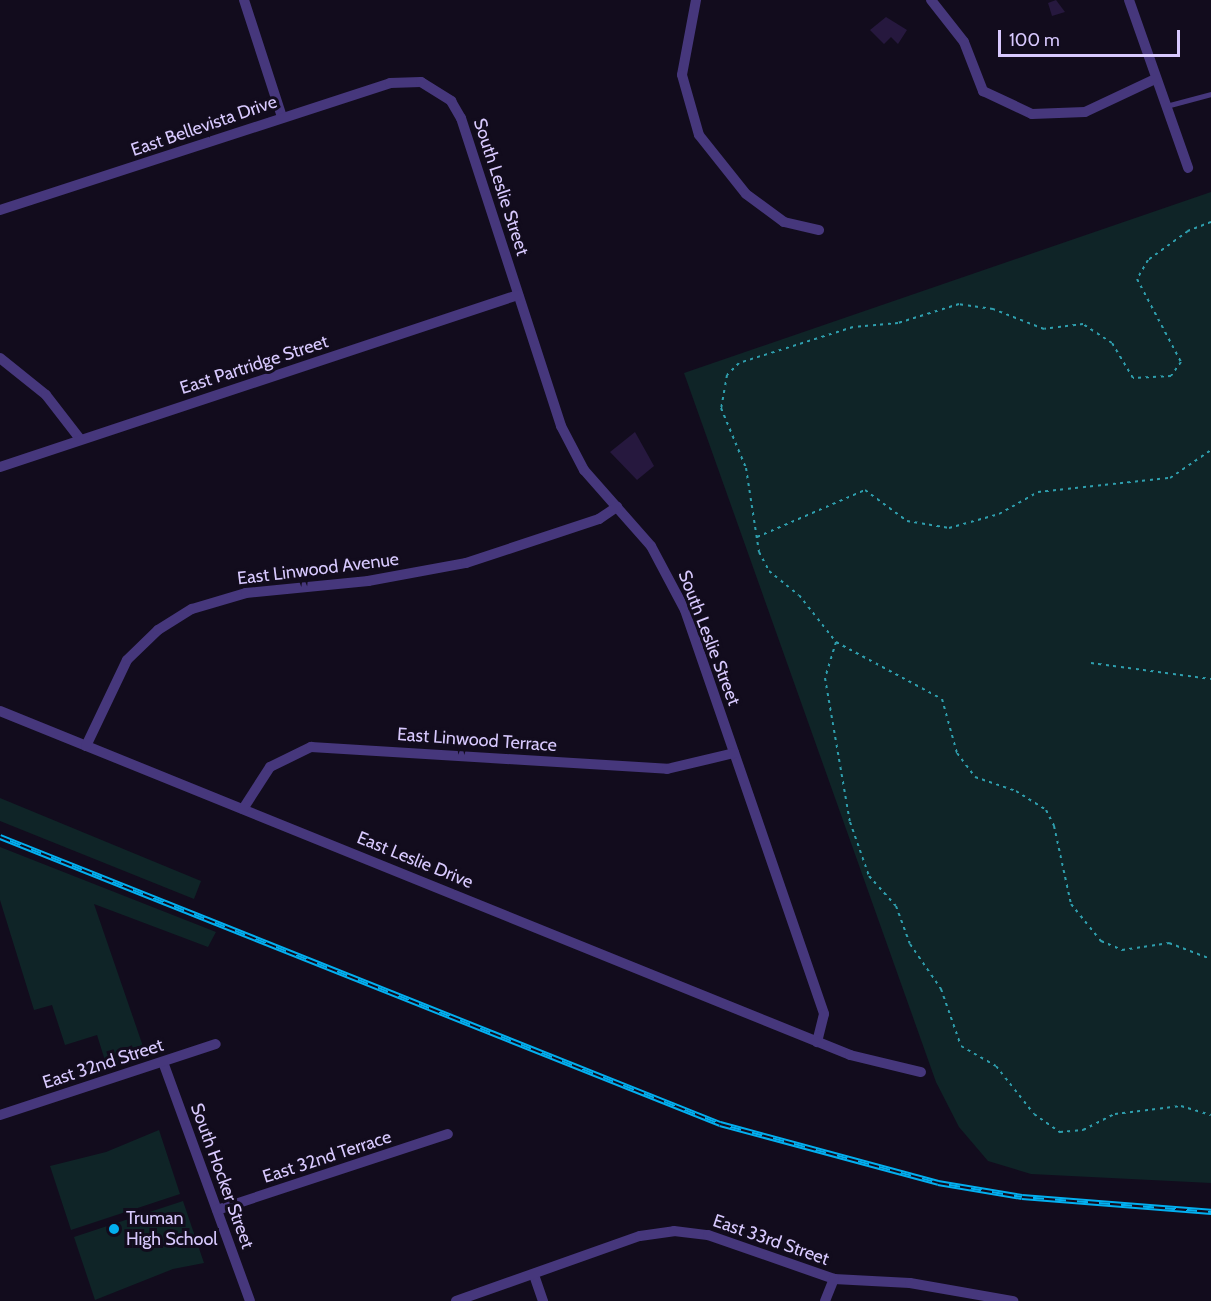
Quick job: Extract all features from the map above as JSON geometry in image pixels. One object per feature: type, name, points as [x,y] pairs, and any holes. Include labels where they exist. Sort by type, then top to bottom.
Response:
[{"type":"street","points":[[244,0],[282,117]]},
{"type":"street","points":[[696,0],[682,75],[699,135],[746,195],[784,222],[819,230]]},
{"type":"street","points":[[932,0],[963,42],[983,91],[1032,114],[1085,112],[1155,79]]},
{"type":"street","points":[[1129,0],[1188,168]]},
{"type":"street","name":"East Bellevista Drive","points":[[0,210],[390,83],[421,82]]},
{"type":"street","name":"South Leslie Street","points":[[421,82],[440,91],[461,118],[561,426],[584,471],[651,546],[675,586],[824,1014],[817,1042]]},
{"type":"street","name":"East Partridge Street","points":[[0,467],[518,295]]},
{"type":"street","points":[[0,358],[46,395],[80,439]]},
{"type":"street","name":"East Linwood Avenue","points":[[86,746],[128,660],[158,630],[192,609],[246,593],[368,581],[466,563],[599,519],[617,507]]},
{"type":"street","name":"East Leslie Drive","points":[[0,711],[817,1042],[921,1072]]},
{"type":"street","name":"East Linwood Terrace","points":[[243,809],[270,767],[311,747],[667,769],[734,753]]},
{"type":"street","name":"East 32nd Street","points":[[0,1115],[216,1044]]},
{"type":"street","name":"South Hocker Street","points":[[163,1062],[250,1301]]},
{"type":"street","name":"East 32nd Terrace","points":[[217,1210],[448,1134]]},
{"type":"street","name":"East 33rd Street","points":[[456,1301],[640,1236],[674,1231],[708,1234],[834,1279],[910,1283],[1012,1301]]},
{"type":"street","points":[[534,1275],[543,1301]]},
{"type":"street","points":[[825,1301],[834,1279]]},
{"type":"lane","points":[[1165,106],[1211,94]]},
{"type":"path","points":[[1211,222],[1182,234],[1148,260],[1138,274],[1139,290],[1153,305],[1181,362],[1179,371],[1160,378],[1131,377],[1112,343],[1083,324],[1040,328],[970,304],[939,307],[898,322],[853,327],[739,363],[727,375],[722,416],[746,468],[756,537],[769,571],[813,612],[836,642],[939,696],[957,753],[970,772],[1046,810],[1054,826],[1071,904],[1101,941],[1122,950],[1169,943],[1211,959]]},
{"type":"path","points":[[756,537],[866,490],[907,521],[949,528],[999,514],[1038,492],[1170,478],[1211,450]]},
{"type":"path","points":[[836,642],[825,678],[847,784],[848,818],[869,876],[896,906],[910,944],[941,989],[962,1046],[996,1066],[1034,1114],[1060,1132],[1083,1130],[1115,1114],[1181,1106],[1211,1115]]},
{"type":"path","points":[[1091,663],[1211,679]]},
{"type":"green space","points":[[1211,192],[1211,1183],[1031,1174],[988,1161],[959,1127],[936,1082],[684,373]]},
{"type":"green space","points":[[0,798],[201,881],[194,899],[0,821]]},
{"type":"green space","points":[[0,847],[216,932],[208,947],[94,904],[147,1058],[108,1070],[97,1035],[65,1045],[52,1005],[34,1010],[0,900]]},
{"type":"green space","points":[[159,1130],[180,1194],[71,1230],[50,1166],[106,1152]]},
{"type":"green space","points":[[183,1201],[204,1263],[173,1269],[95,1300],[74,1237]]},
{"type":"building","points":[[1056,0],[1065,12],[1052,16],[1048,3]]},
{"type":"building","points":[[886,17],[907,30],[898,44],[891,37],[884,44],[870,30]]},
{"type":"building","points":[[635,432],[654,466],[637,480],[610,452]]},
{"type":"railway","points":[[0,837],[720,1124],[938,1183],[1022,1197],[1211,1212]]},
{"type":"place","name":"Truman High School","points":[[114,1229]]}]
